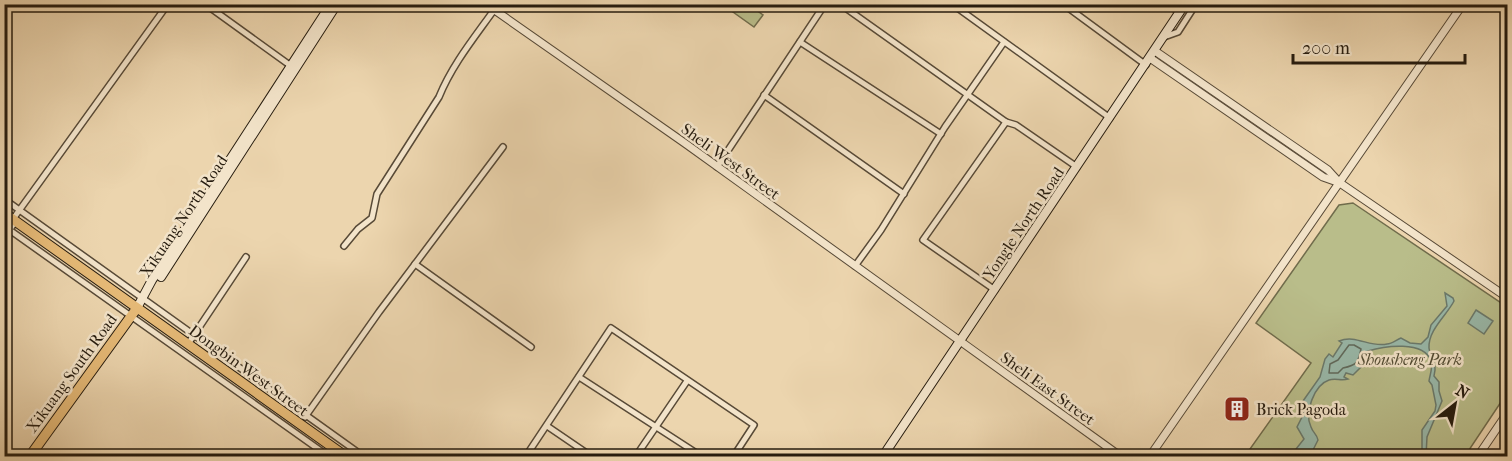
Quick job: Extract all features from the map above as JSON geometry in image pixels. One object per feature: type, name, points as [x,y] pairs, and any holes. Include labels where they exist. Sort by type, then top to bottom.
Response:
[{"type":"main road","name":"Xikuang North Road","points":[[143,299],[152,280],[331,4]]},
{"type":"main road","name":"Xikuang North Road","points":[[143,299],[163,273],[337,4]]},
{"type":"main road","name":"Yongle North Road","points":[[883,456],[1185,4]]},
{"type":"main road","name":"Dongbin West Street","points":[[11,218],[134,312],[188,344],[345,456]]},
{"type":"main road","points":[[134,312],[143,299]]},
{"type":"main road","name":"Xikuang South Road","points":[[30,456],[134,312]]},
{"type":"street","points":[[4,237],[11,218],[168,4]]},
{"type":"street","points":[[205,4],[291,66]]},
{"type":"street","name":"Sheli West Street","points":[[486,4],[960,341]]},
{"type":"street","points":[[717,167],[825,4]]},
{"type":"street","points":[[840,4],[1006,122],[1016,125],[1077,167]]},
{"type":"street","points":[[952,4],[1110,118]]},
{"type":"street","points":[[1063,4],[1328,170],[1340,183],[1508,297]]},
{"type":"street","points":[[1168,4],[1180,13]]},
{"type":"street","points":[[1164,37],[1178,32],[1196,4]]},
{"type":"street","points":[[1150,456],[1463,4]]},
{"type":"street","points":[[344,246],[358,229],[372,218],[377,194],[440,97],[446,80],[494,8]]},
{"type":"street","points":[[800,42],[941,134]]},
{"type":"street","points":[[855,266],[1004,42]]},
{"type":"street","points":[[764,95],[904,194]]},
{"type":"street","points":[[995,290],[924,240],[1006,122]]},
{"type":"street","points":[[300,424],[415,264],[503,147]]},
{"type":"street","points":[[4,200],[363,456]]},
{"type":"street","points":[[7,228],[134,312],[328,456]]},
{"type":"street","points":[[188,344],[246,257]]},
{"type":"street","points":[[415,264],[531,347]]},
{"type":"street","points":[[526,456],[611,328],[754,425],[737,451],[745,456]]},
{"type":"street","name":"Sheli East Street","points":[[960,341],[1120,456]]},
{"type":"street","points":[[579,377],[701,456]]},
{"type":"street","points":[[636,456],[687,381]]},
{"type":"street","points":[[1478,456],[1508,412]]},
{"type":"street","points":[[547,426],[591,456]]},
{"type":"green space","points":[[727,5],[749,5],[763,15],[754,27],[726,7]]},
{"type":"green space","name":"Shousheng Park","points":[[1353,203],[1507,307],[1507,393],[1465,456],[1245,456],[1311,363],[1256,323],[1339,205]]},
{"type":"water","points":[[1445,293],[1454,301],[1435,329],[1430,341],[1429,348],[1435,367],[1434,376],[1439,382],[1442,401],[1427,437],[1426,456],[1422,456],[1422,430],[1435,411],[1436,405],[1429,381],[1431,361],[1427,354],[1420,350],[1393,346],[1368,351],[1363,365],[1353,375],[1346,373],[1344,377],[1348,379],[1329,380],[1319,387],[1312,400],[1309,414],[1311,427],[1318,440],[1310,456],[1296,456],[1296,449],[1304,439],[1297,427],[1304,413],[1303,401],[1320,377],[1325,359],[1329,354],[1333,357],[1342,343],[1339,341],[1351,339],[1381,345],[1401,338],[1410,343],[1421,344],[1428,337],[1431,325],[1447,306]]},
{"type":"water","points":[[1476,310],[1493,321],[1484,334],[1468,323]]},
{"type":"place","name":"Brick Pagoda","points":[[1237,409]]}]
